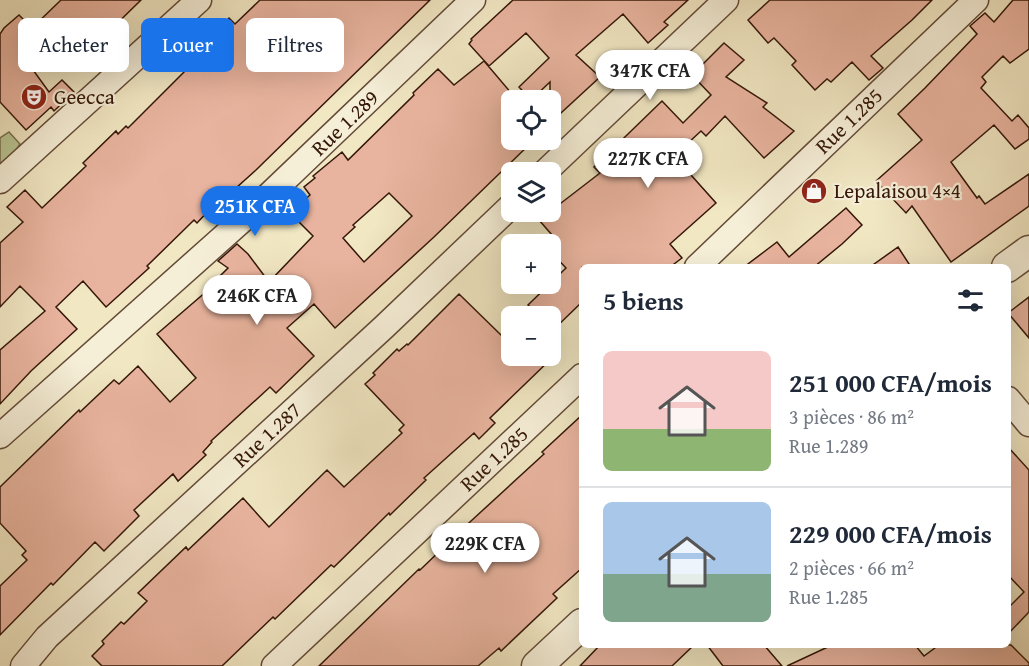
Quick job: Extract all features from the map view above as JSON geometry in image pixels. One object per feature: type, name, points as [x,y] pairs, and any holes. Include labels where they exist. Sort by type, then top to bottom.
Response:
[{"type":"street","points":[[0,181],[199,0]]},
{"type":"street","name":"Rue 1.289","points":[[0,436],[248,215],[473,0]]},
{"type":"street","points":[[556,162],[726,0]]},
{"type":"street","name":"Rue 1.285","points":[[700,264],[976,0]]},
{"type":"street","name":"Rue 1.287","points":[[23,666],[47,638],[384,327],[501,215]]},
{"type":"street","points":[[1011,264],[1029,250]]},
{"type":"street","name":"Rue 1.285","points":[[274,666],[579,379]]},
{"type":"street","points":[[1011,403],[1029,424]]},
{"type":"street","points":[[537,666],[579,627]]},
{"type":"green space","points":[[9,132],[20,144],[10,160],[0,170],[0,138]]},
{"type":"building","points":[[61,0],[141,0],[123,18],[42,18]]},
{"type":"building","points":[[260,0],[430,0],[256,170],[217,205],[215,204],[197,223],[194,220],[147,266],[149,268],[106,307],[83,281],[56,307],[77,329],[31,371],[0,404],[0,350],[45,311],[20,286],[0,307],[0,243],[23,222],[7,207],[25,190],[42,208],[86,166],[83,163],[116,131],[118,134],[126,126],[128,128],[184,72],[234,72],[235,24]]},
{"type":"building","points":[[513,0],[688,0],[664,22],[668,25],[648,43],[623,14],[576,55],[600,77],[561,113],[561,90],[550,90],[550,82],[542,90],[522,90],[519,87],[549,58],[526,33],[489,66],[469,44],[471,39]]},
{"type":"building","points":[[770,0],[932,0],[871,56],[883,68],[869,80],[852,62],[831,82],[827,79],[815,90],[792,65],[796,61],[774,38],[768,43],[748,20]]},
{"type":"building","points":[[1013,0],[1029,0],[1029,49],[1010,63],[1003,56],[982,77],[986,82],[981,88],[1012,121],[1018,115],[1029,128],[1029,139],[1015,149],[994,125],[951,162],[977,198],[979,196],[985,204],[1029,174],[1029,206],[951,262],[912,206],[906,213],[876,181],[922,140],[898,114],[977,34],[970,26],[985,13],[994,22]]},
{"type":"building","points":[[19,15],[22,18],[18,18],[18,72],[35,72],[49,92],[62,80],[74,92],[54,111],[51,107],[26,130],[0,102],[0,34]]},
{"type":"building","points":[[724,43],[744,60],[726,77],[767,103],[763,107],[794,131],[764,158],[725,116],[706,136],[701,131],[674,156],[716,203],[670,244],[682,258],[674,264],[579,264],[579,305],[561,322],[561,306],[529,306],[539,294],[561,294],[561,273],[566,268],[561,263],[561,234],[551,234],[541,222],[561,222],[561,203],[600,173],[594,167],[662,101],[683,123],[711,95],[692,75]]},
{"type":"building","points":[[484,61],[509,90],[501,90],[501,150],[524,150],[511,162],[501,162],[501,172],[335,328],[314,304],[287,328],[314,356],[276,393],[270,387],[211,441],[203,452],[206,455],[178,481],[173,474],[134,510],[139,516],[104,551],[95,542],[0,635],[0,586],[27,560],[22,555],[26,551],[0,523],[0,487],[79,410],[80,412],[114,380],[119,384],[138,366],[170,402],[196,378],[157,334],[222,278],[220,276],[228,268],[218,261],[237,244],[248,254],[269,282],[313,236],[290,213],[310,195],[304,187],[315,178],[313,176],[342,152],[348,160],[438,69],[454,85]],"holes":[[[389,193],[412,216],[364,262],[343,238],[355,227],[353,225]]]},
{"type":"building","points":[[846,208],[862,225],[818,264],[748,264],[777,242],[789,257]]},
{"type":"building","points":[[898,247],[909,264],[874,264]]},
{"type":"building","points":[[459,294],[501,335],[501,366],[544,366],[490,418],[495,423],[479,439],[474,433],[424,478],[426,480],[334,567],[331,565],[222,666],[102,666],[92,656],[104,644],[102,641],[121,622],[124,624],[147,601],[138,593],[186,547],[188,550],[243,498],[269,527],[327,470],[344,487],[402,433],[399,430],[404,425],[365,384],[397,349],[399,351],[408,345]]},
{"type":"building","points":[[1029,297],[1029,338],[1011,317],[1011,311]]},
{"type":"building","points":[[579,418],[579,571],[553,594],[557,598],[501,651],[499,648],[478,666],[319,666],[419,569],[544,454],[542,452]]},
{"type":"building","points":[[1011,450],[1029,470],[1029,612],[1011,631],[1011,605],[1024,592],[1011,578]]},
{"type":"building","points":[[1011,645],[1029,663],[1029,666],[787,666],[826,648],[917,648],[924,656],[935,648],[1011,648]]},
{"type":"building","points":[[597,648],[691,648],[672,666],[580,666]]},
{"type":"building","points":[[709,648],[767,648],[782,666],[723,666]]},
{"type":"place","name":"Geecca","points":[[34,97]]},
{"type":"place","name":"Lepalaisou 4×4","points":[[814,191]]}]
